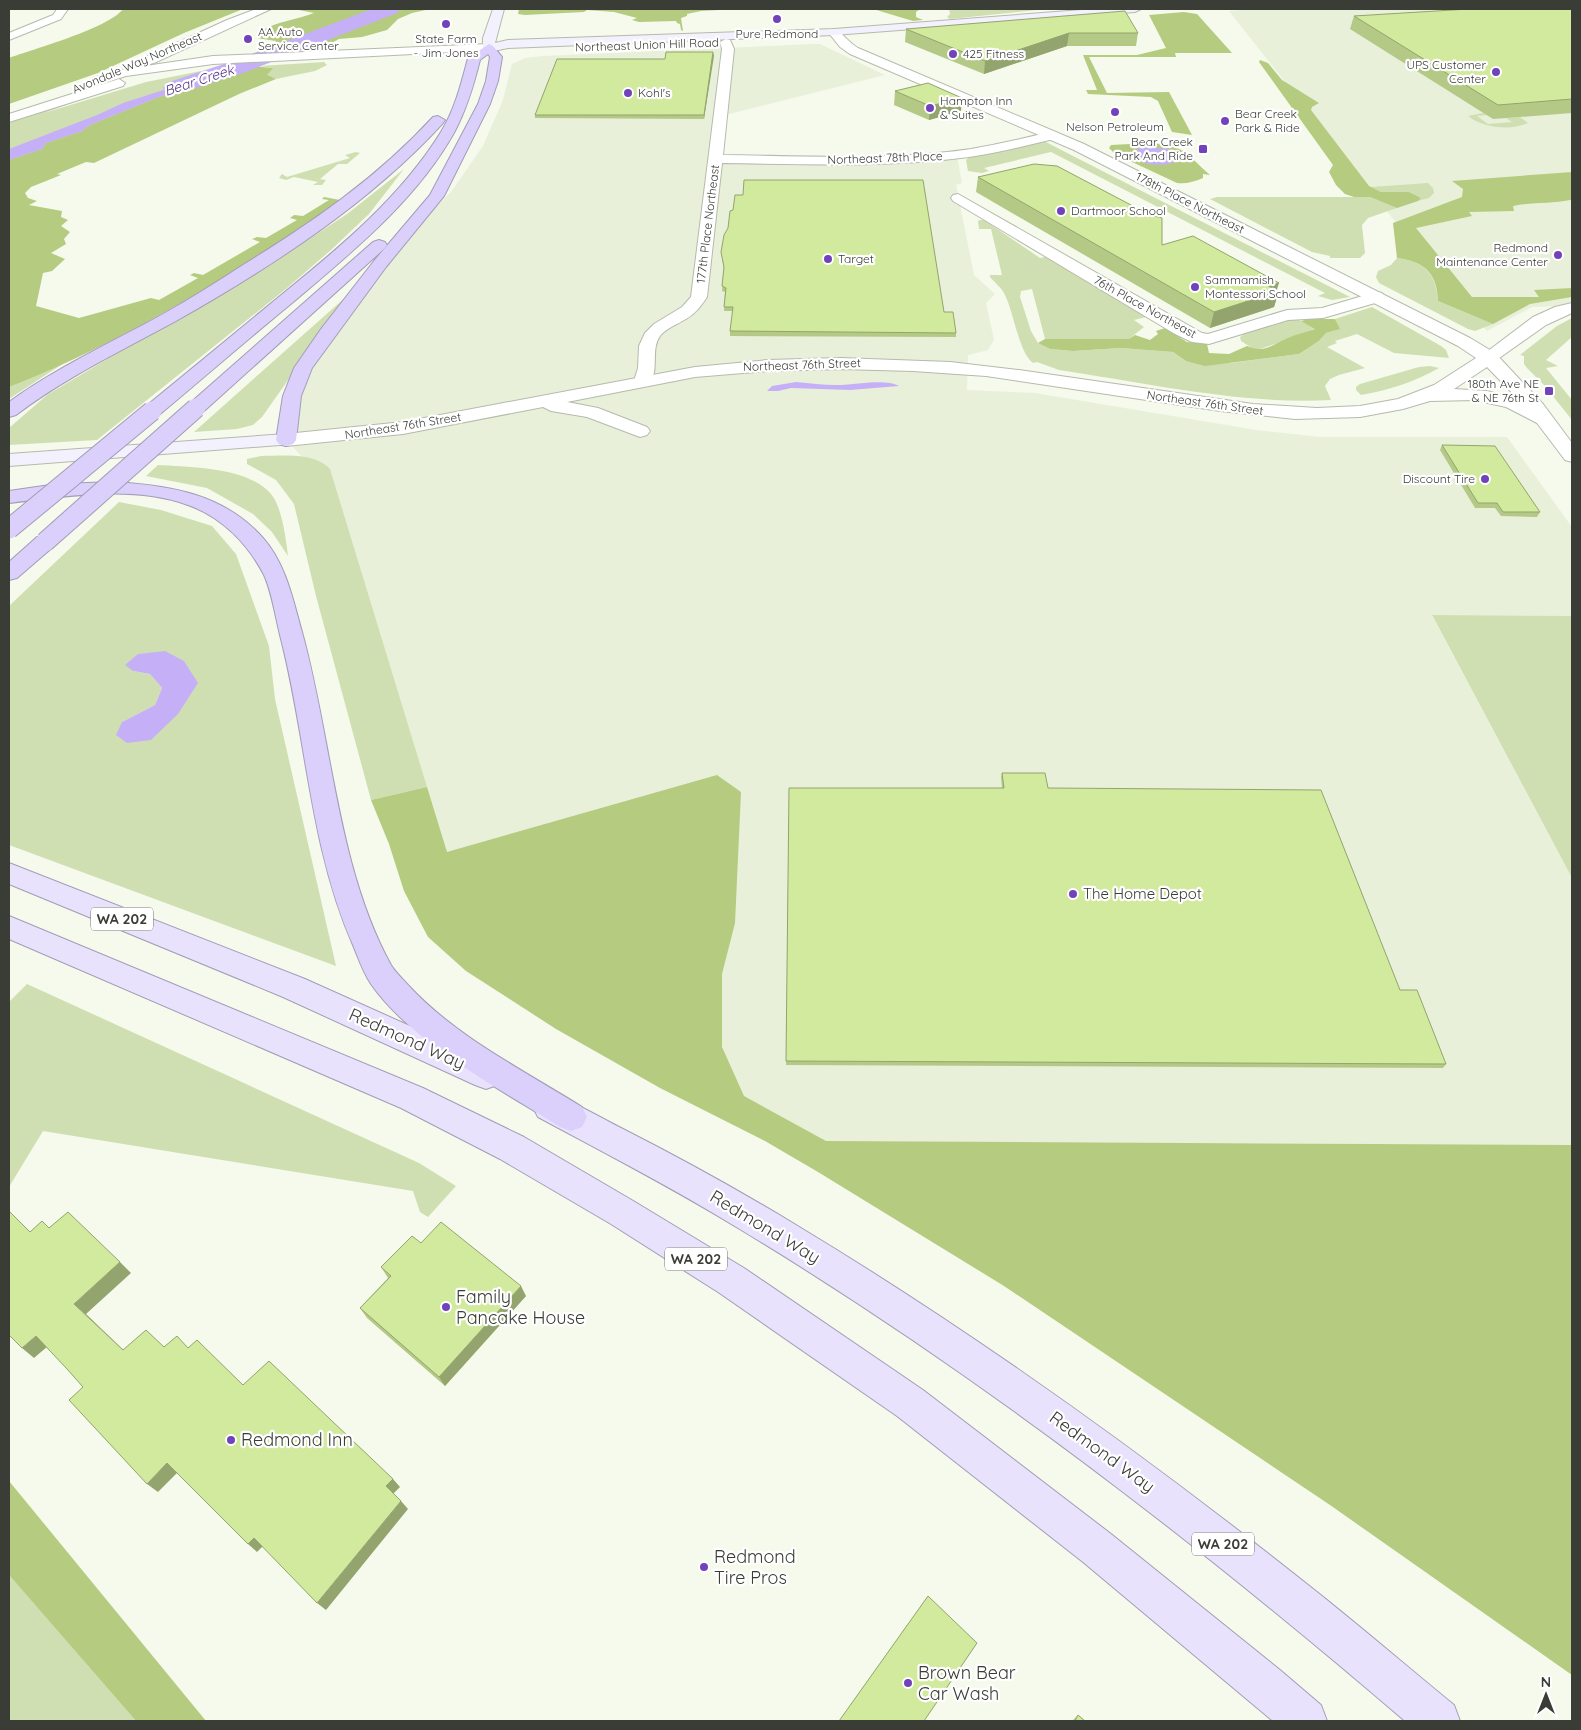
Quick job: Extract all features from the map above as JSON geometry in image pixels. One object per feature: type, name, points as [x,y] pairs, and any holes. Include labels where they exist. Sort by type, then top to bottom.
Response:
[{"type":"highway","points":[[9,530],[346,249],[383,214],[412,182],[444,137],[464,98],[474,58],[489,48],[496,57],[492,81],[474,126],[457,156],[449,175],[437,196],[368,280],[303,368],[292,396],[286,440]]},
{"type":"highway","points":[[9,411],[55,379],[171,316],[251,268],[356,198],[404,157],[460,94],[470,80]]},
{"type":"highway","points":[[9,573],[374,250],[406,217],[457,156]]},
{"type":"highway","points":[[9,497],[57,490],[116,488],[158,492],[197,501],[231,520],[256,543],[276,577],[297,656],[339,870],[356,920],[381,974],[416,1014],[473,1056],[571,1117]]},
{"type":"main road","points":[[489,48],[489,38],[498,9]]},
{"type":"main road","name":"Northeast Union Hill Road","points":[[489,48],[514,50],[726,42],[943,29],[1036,19],[1043,16],[1135,9]]},
{"type":"main road","name":"Northeast Union Hill Road","points":[[489,48],[508,44],[835,35]]},
{"type":"main road","name":"Northeast 76th Street","points":[[9,460],[286,440]]},
{"type":"main road","name":"Redmond Way","points":[[9,873],[353,1014],[466,1065],[571,1117],[741,1212],[862,1286],[999,1377],[1155,1491],[1310,1613],[1438,1721]]},
{"type":"main road","name":"WA 202","points":[[9,927],[412,1098],[512,1148],[623,1213],[730,1280],[910,1403],[1097,1548],[1265,1685],[1305,1721]]},
{"type":"street","points":[[9,37],[57,17],[62,9]]},
{"type":"street","name":"Avondale Way Northeast","points":[[9,113],[97,82],[265,9]]},
{"type":"street","name":"178th Place Northeast","points":[[835,35],[844,45],[854,51],[1053,135],[1464,342],[1489,357],[1508,374],[1572,456]]},
{"type":"street","name":"177th Place Northeast","points":[[642,381],[647,366],[650,338],[660,328],[692,308],[699,297],[728,49],[726,42]]},
{"type":"street","points":[[183,44],[174,52],[176,56],[184,59],[213,60]]},
{"type":"street","name":"Northeast Union Hill Road","points":[[97,82],[125,73],[213,60],[489,48]]},
{"type":"street","points":[[9,118],[104,87],[155,74],[195,67],[281,57]]},
{"type":"street","name":"Northeast 78th Place","points":[[716,156],[900,152],[978,144],[1040,130]]},
{"type":"street","name":"Northeast 78th Place","points":[[716,156],[904,160],[988,151],[1021,145],[1053,135]]},
{"type":"street","name":"76th Place Northeast","points":[[958,198],[1188,334],[1204,339],[1287,315],[1323,313],[1376,297]]},
{"type":"street","name":"Northeast 76th Street","points":[[286,440],[403,428],[642,381],[739,367],[859,363],[988,372],[1281,413],[1358,411],[1394,405],[1424,397],[1455,381],[1546,318],[1556,312],[1572,308]]},
{"type":"street","points":[[1424,397],[1465,394],[1488,396],[1521,406],[1547,423]]},
{"type":"street","points":[[527,404],[582,410],[640,431]]},
{"type":"shaded area","points":[[1260,9],[1572,9],[1572,306],[1532,307],[1487,331],[1400,228],[1229,11]]},
{"type":"shaded area","points":[[820,44],[885,75],[721,116],[715,159],[957,156],[962,183],[956,185],[974,275],[995,294],[986,303],[994,340],[988,350],[968,355],[967,390],[1035,393],[1256,430],[1320,437],[1507,437],[1572,527],[1572,616],[1432,616],[1572,878],[1572,1145],[765,1141],[469,957],[313,468],[286,440],[292,396],[380,264],[451,192],[483,146],[503,100],[512,64],[525,58],[544,56]]},
{"type":"green space","points":[[123,9],[243,9],[184,33],[98,73],[9,104],[9,58],[87,30],[115,16]]},
{"type":"green space","points":[[294,9],[430,9],[412,13],[398,19],[387,30],[362,37],[339,39],[324,47],[261,50],[276,41],[257,38],[267,32],[263,30],[314,13]]},
{"type":"green space","points":[[519,9],[738,9],[701,11],[687,14],[687,16],[681,18],[683,31],[680,24],[676,21],[639,22],[632,20],[637,18],[614,12],[587,10],[584,12],[525,15],[518,14]]},
{"type":"green space","points":[[873,9],[920,9],[916,12],[916,17],[923,20],[913,21]]},
{"type":"green space","points":[[949,9],[1047,9],[950,19],[947,17],[950,14]]},
{"type":"green space","points":[[1184,12],[1197,14],[1232,53],[1175,53],[1176,57],[1089,57],[1107,93],[1169,92],[1192,135],[1172,132],[1158,101],[1151,97],[1088,94],[1086,90],[1097,90],[1083,55],[1137,55],[1166,48],[1149,15]]},
{"type":"green space","points":[[1260,60],[1268,63],[1282,80],[1319,103],[1312,107],[1311,110],[1369,186],[1381,192],[1409,192],[1421,198],[1418,201],[1397,208],[1370,197],[1354,197],[1345,194],[1336,185],[1329,172],[1333,165],[1259,62]]},
{"type":"green space","points":[[324,62],[327,65],[315,71],[276,79],[271,77],[30,185],[12,200],[9,374],[9,122],[75,100],[77,101],[44,113],[146,82],[201,71],[200,73],[204,73],[235,67],[220,71],[273,68],[260,66]]},
{"type":"green space","points":[[251,66],[273,68],[267,75],[276,79],[239,94],[94,163],[86,162],[57,174],[61,175],[31,187],[25,193],[28,198],[37,201],[29,205],[62,211],[61,217],[68,220],[61,226],[70,232],[64,239],[66,244],[51,253],[65,259],[52,271],[43,273],[36,306],[79,318],[151,298],[159,300],[198,278],[190,275],[194,273],[203,275],[260,242],[252,239],[257,237],[266,238],[297,220],[290,218],[294,215],[303,216],[329,200],[322,199],[324,197],[340,200],[338,203],[219,280],[137,327],[95,349],[9,387],[9,160],[42,149],[46,143],[82,131],[90,125],[156,98],[222,78]]},
{"type":"green space","points":[[1483,113],[1487,115],[1477,116],[1488,124],[1512,122],[1506,118],[1520,117],[1528,123],[1514,127],[1497,127],[1481,123],[1468,116]]},
{"type":"green space","points":[[1044,141],[1350,297],[1332,300],[1318,296],[1325,293],[1051,152],[984,168],[989,171],[982,173],[968,171],[966,160],[970,157]]},
{"type":"green space","points":[[1149,143],[1178,148],[1210,175],[1203,174],[1203,178],[1196,181],[1177,183],[1115,154],[1109,148],[1111,145]]},
{"type":"green space","points":[[356,152],[360,153],[347,164],[338,164],[320,179],[326,180],[322,185],[313,185],[318,182],[294,177],[286,180],[279,178],[282,174],[287,177],[350,158],[345,155]]},
{"type":"green space","points":[[404,169],[369,214],[331,250],[287,288],[97,440],[9,445],[9,428],[47,395],[164,325],[264,269],[347,214]]},
{"type":"green space","points":[[1572,172],[1572,199],[1570,200],[1513,206],[1514,211],[1469,212],[1472,216],[1416,228],[1472,297],[1539,297],[1534,290],[1572,288],[1572,297],[1530,304],[1493,324],[1438,301],[1435,283],[1428,270],[1415,262],[1397,258],[1393,223],[1462,197],[1463,189],[1452,181]]},
{"type":"green space","points":[[1428,183],[1433,188],[1434,193],[1429,198],[1418,201],[1421,198],[1409,192],[1381,192],[1371,187]]},
{"type":"green space","points":[[1217,197],[1370,197],[1397,208],[1368,218],[1362,225],[1365,253],[1360,258],[1330,258],[1330,256],[1312,252],[1210,199]]},
{"type":"green space","points":[[984,220],[1040,258],[1045,257],[1146,317],[1134,320],[1144,327],[1129,339],[1045,339],[1032,289],[1021,291],[1020,297],[1031,331],[1038,343],[1050,349],[1073,351],[1121,348],[1173,352],[1186,361],[1231,363],[1299,354],[1319,341],[1326,333],[1339,329],[1335,319],[1372,307],[1441,346],[1446,350],[1449,358],[1394,353],[1357,334],[1335,341],[1337,343],[1327,347],[1365,368],[1330,379],[1325,386],[1331,400],[1298,401],[1195,392],[1059,370],[1037,362],[1033,363],[1028,358],[1020,342],[1005,295],[990,277],[990,275],[1002,275],[991,229],[979,229],[978,221]]},
{"type":"green space","points":[[1397,258],[1415,262],[1427,270],[1435,283],[1438,301],[1493,324],[1475,331],[1468,329],[1379,283],[1376,277],[1378,271],[1391,265]]},
{"type":"green space","points":[[348,295],[262,417],[253,425],[237,429],[194,432]]},
{"type":"green space","points":[[1295,318],[1316,328],[1255,350],[1241,341],[1240,337],[1247,332]]},
{"type":"green space","points":[[1572,318],[1572,337],[1546,360],[1558,366],[1546,368],[1572,400],[1572,420],[1544,385],[1527,368],[1524,364],[1524,356],[1520,355],[1557,326]]},
{"type":"green space","points":[[1309,319],[1335,319],[1340,329],[1326,333],[1319,341],[1299,354],[1205,366],[1186,361],[1173,352],[1121,348],[1073,351],[1050,349],[1038,343],[1045,339],[1129,339],[1135,335],[1150,340],[1158,334],[1156,331],[1165,328],[1187,342],[1207,344],[1209,353],[1229,354],[1247,346],[1264,349],[1315,329],[1301,321]]},
{"type":"green space","points":[[67,361],[9,399],[9,387]]},
{"type":"green space","points":[[1430,366],[1439,368],[1401,385],[1381,391],[1361,395],[1356,390],[1356,387],[1360,384],[1419,367]]},
{"type":"green space","points":[[261,456],[307,457],[316,460],[330,469],[427,787],[371,800],[316,596],[294,504],[276,480],[247,464],[247,459]]},
{"type":"green space","points":[[158,465],[202,468],[234,473],[261,485],[271,494],[278,507],[288,556],[272,532],[253,514],[207,488],[146,476]]},
{"type":"green space","points":[[119,502],[161,510],[212,526],[236,554],[269,646],[275,699],[336,966],[9,845],[9,606]],"holes":[[[184,661],[151,740],[122,722],[155,705],[162,688],[150,674],[133,671]]]},
{"type":"green space","points":[[1432,615],[1572,616],[1572,878]]},
{"type":"green space","points":[[717,775],[741,792],[735,923],[722,974],[722,1047],[744,1096],[826,1141],[1572,1145],[1572,1675],[1330,1505],[1004,1286],[765,1141],[660,1088],[556,1029],[466,971],[428,937],[404,891],[389,844],[371,800],[427,787],[447,852]]},
{"type":"green space","points":[[27,984],[419,1163],[456,1186],[428,1217],[420,1212],[413,1191],[43,1131],[9,1187],[9,1002]]},
{"type":"green space","points":[[9,1481],[206,1721],[136,1721],[9,1575]]},
{"type":"green space","points":[[9,1575],[136,1721],[9,1721]]},
{"type":"water","points":[[251,66],[222,78],[156,98],[90,125],[82,131],[46,143],[42,149],[9,160],[9,149],[123,103],[235,67]]},
{"type":"water","points":[[1142,147],[1174,151],[1178,161],[1167,164],[1147,164],[1130,156],[1131,153]]},
{"type":"water","points":[[796,382],[836,385],[886,382],[899,386],[850,390],[791,388],[767,391],[772,386]]},
{"type":"water","points":[[165,651],[184,661],[198,683],[178,714],[151,740],[127,743],[116,735],[122,722],[155,705],[162,688],[150,674],[133,671],[125,665],[138,654]]},
{"type":"building","name":"UPS Customer Center","points":[[1469,9],[1572,9],[1572,99],[1498,105],[1354,16]]},
{"type":"building","points":[[1125,11],[1138,33],[1069,33],[985,61],[906,29]]},
{"type":"building","name":"Kohl's","points":[[666,52],[713,52],[704,115],[535,115],[557,59],[665,59]]},
{"type":"building","points":[[928,83],[962,98],[930,106],[895,91]]},
{"type":"building","points":[[1034,164],[1057,166],[1148,214],[1162,218],[1162,245],[1193,236],[1279,283],[1268,286],[1279,291],[1214,312],[978,177]]},
{"type":"building","name":"Target","points":[[744,180],[923,180],[944,312],[953,312],[956,333],[730,331],[733,307],[724,307],[726,288],[722,286],[724,267],[721,252],[724,235],[728,228],[730,211],[733,210],[735,195],[743,195]]},
{"type":"building","name":"Discount Tire","points":[[1442,445],[1495,446],[1540,512],[1503,512],[1497,503],[1478,503]]},
{"type":"building","name":"The Home Depot","points":[[1002,773],[1045,773],[1048,788],[1321,790],[1400,990],[1417,990],[1446,1064],[786,1061],[789,788],[1004,788]]},
{"type":"building","name":"Redmond Inn","points":[[9,1211],[30,1232],[42,1221],[49,1228],[68,1212],[120,1262],[74,1304],[123,1350],[146,1330],[164,1347],[177,1336],[188,1348],[197,1340],[243,1385],[269,1361],[393,1479],[386,1486],[401,1501],[317,1603],[254,1538],[248,1544],[167,1463],[147,1484],[69,1400],[83,1387],[67,1369],[36,1336],[22,1348],[9,1335]]},
{"type":"building","name":"Family Pancake House","points":[[441,1222],[521,1286],[439,1377],[360,1308],[391,1276],[381,1267],[412,1236],[421,1243]]},
{"type":"building","name":"Brown Bear Car Wash","points":[[928,1596],[977,1643],[924,1721],[839,1721]]},
{"type":"building","points":[[1078,1715],[1085,1721],[1075,1721]]},
{"type":"waterway","name":"Bear Creek","points":[[174,88],[238,67],[390,9]]},
{"type":"place","name":"Pure Redmond","points":[[777,19]]},
{"type":"place","name":"State Farm - Jim Jones","points":[[446,24]]},
{"type":"place","name":"AA Auto Service Center","points":[[248,39]]},
{"type":"place","name":"425 Fitness","points":[[953,54]]},
{"type":"place","name":"UPS Customer Center","points":[[1496,72]]},
{"type":"place","name":"Kohl's","points":[[628,93]]},
{"type":"place","name":"Hampton Inn & Suites","points":[[930,108]]},
{"type":"place","name":"Nelson Petroleum","points":[[1115,112]]},
{"type":"place","name":"Bear Creek Park & Ride","points":[[1225,121]]},
{"type":"place","name":"Bear Creek Park And Ride","points":[[1203,149]]},
{"type":"place","name":"Dartmoor School","points":[[1061,211]]},
{"type":"place","name":"Redmond Maintenance Center","points":[[1558,255]]},
{"type":"place","name":"Target","points":[[828,259]]},
{"type":"place","name":"Sammamish Montessori School","points":[[1195,287]]},
{"type":"place","name":"180th Ave NE & NE 76th St","points":[[1549,391]]},
{"type":"place","name":"Discount Tire","points":[[1485,479]]},
{"type":"place","name":"The Home Depot","points":[[1073,894]]},
{"type":"place","name":"Family Pancake House","points":[[446,1307]]},
{"type":"place","name":"Redmond Inn","points":[[231,1440]]},
{"type":"place","name":"Redmond Tire Pros","points":[[704,1567]]},
{"type":"place","name":"Brown Bear Car Wash","points":[[908,1683]]}]
